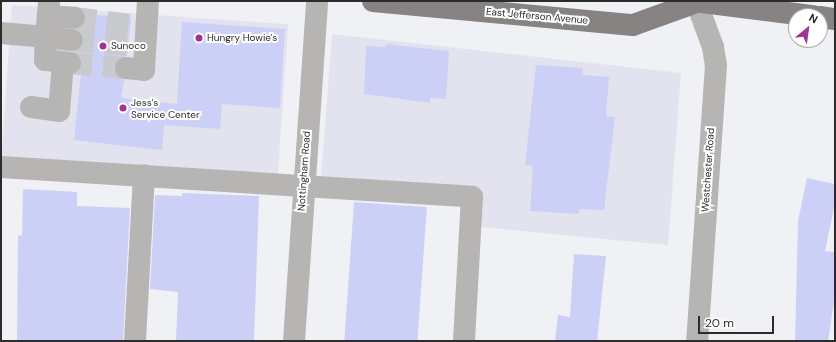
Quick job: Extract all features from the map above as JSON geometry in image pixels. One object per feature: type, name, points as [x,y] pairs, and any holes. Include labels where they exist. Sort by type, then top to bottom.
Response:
[{"type":"main road","name":"East Jefferson Avenue","points":[[373,1],[468,5],[634,25],[696,1],[788,13]]},
{"type":"street","points":[[126,68],[144,70],[138,36],[148,1]]},
{"type":"street","name":"Nottingham Road","points":[[294,341],[303,184],[317,1]]},
{"type":"street","name":"Westchester Road","points":[[696,1],[713,47],[716,65],[697,341]]},
{"type":"street","points":[[31,107],[59,111],[66,63],[45,60],[48,8],[74,18]]},
{"type":"street","points":[[1,33],[72,40]]},
{"type":"street","points":[[1,167],[303,184],[472,197],[464,341]]},
{"type":"street","points":[[135,341],[144,175]]},
{"type":"shaded area","points":[[12,5],[288,24],[277,180],[1,161]]},
{"type":"shaded area","points":[[332,34],[681,73],[668,245],[480,227],[477,189],[321,180]]},
{"type":"building","points":[[86,14],[131,18],[127,56],[116,60],[114,66],[115,73],[124,80],[121,98],[177,104],[182,22],[285,29],[280,108],[222,104],[220,129],[164,125],[162,150],[74,140],[81,75],[75,75],[82,64],[75,52],[84,42],[78,30],[84,25]]},
{"type":"building","points":[[386,44],[449,51],[446,99],[430,98],[430,103],[364,94],[366,46],[385,47]]},
{"type":"building","points":[[536,65],[583,68],[582,75],[609,77],[606,116],[615,117],[604,210],[579,209],[579,214],[530,211],[533,166],[525,165]]},
{"type":"building","points":[[807,178],[835,184],[835,203],[825,251],[835,252],[835,296],[828,341],[795,341],[798,221]]},
{"type":"building","points":[[23,189],[77,192],[77,206],[130,208],[123,341],[17,341],[18,235],[22,236]]},
{"type":"building","points":[[182,193],[259,196],[254,341],[176,341],[178,292],[150,289],[155,195],[182,196]]},
{"type":"building","points":[[354,202],[427,207],[417,341],[344,341]]},
{"type":"building","points":[[574,254],[606,256],[597,341],[555,341],[558,315],[570,317]]},
{"type":"tunnel","points":[[74,18],[130,25]]},
{"type":"tunnel","points":[[72,40],[128,45]]},
{"type":"tunnel","points":[[70,63],[126,68]]},
{"type":"place","name":"Hungry Howie's","points":[[199,38]]},
{"type":"place","name":"Sunoco","points":[[103,46]]},
{"type":"place","name":"Jess's Service Center","points":[[123,108]]}]
